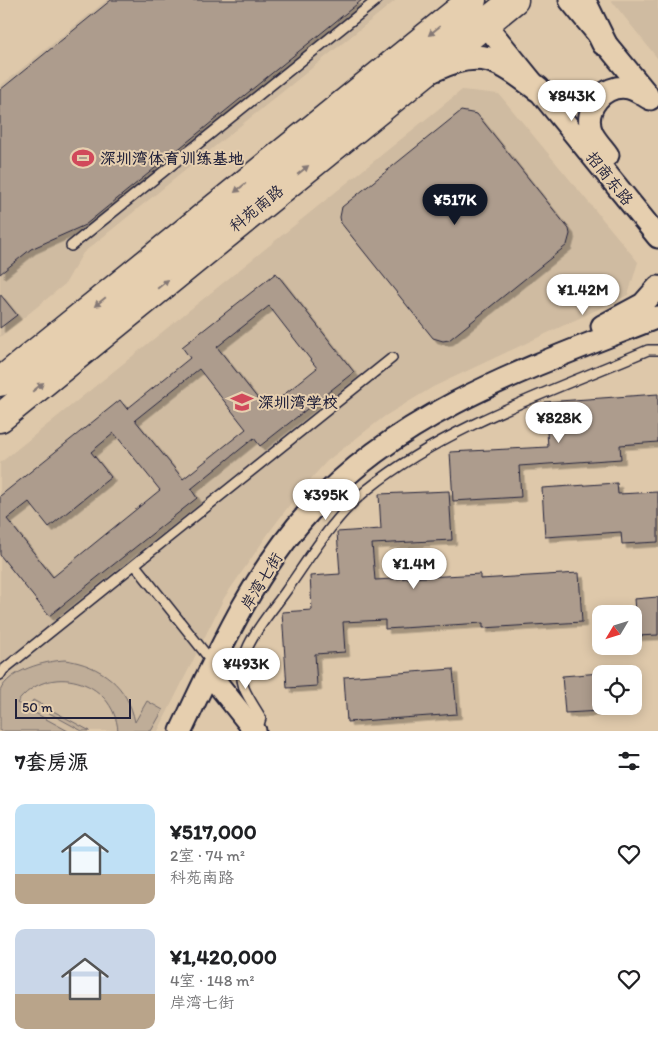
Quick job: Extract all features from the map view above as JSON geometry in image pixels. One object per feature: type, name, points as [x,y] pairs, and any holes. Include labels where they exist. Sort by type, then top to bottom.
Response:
[{"type":"main road","name":"科苑南路","points":[[0,382],[475,9],[514,0]]},
{"type":"main road","points":[[583,0],[604,43]]},
{"type":"main road","name":"科苑南路","points":[[0,418],[417,77],[475,9]]},
{"type":"main road","points":[[417,77],[459,59],[483,57],[508,66],[538,89]]},
{"type":"street","points":[[570,0],[654,103]]},
{"type":"street","name":"招商东路","points":[[475,9],[652,229]]},
{"type":"street","points":[[654,103],[628,88],[610,90],[595,101],[590,117],[593,134],[627,179],[652,229],[658,250]]},
{"type":"street","points":[[530,367],[643,304],[658,287]]},
{"type":"street","points":[[530,367],[658,317]]},
{"type":"street","name":"岸湾七街","points":[[181,731],[211,668],[242,611],[276,556],[304,518],[328,493],[376,452],[419,424],[530,367]]},
{"type":"street","points":[[211,668],[256,731]]},
{"type":"lane","points":[[71,246],[377,0]]},
{"type":"lane","points":[[256,731],[261,718],[244,688],[242,665],[252,638],[350,506],[425,449],[498,414],[648,350],[658,350]]},
{"type":"lane","points":[[0,675],[3,670],[392,358]]},
{"type":"lane","points":[[135,565],[211,668]]},
{"type":"shaded area","name":"深圳湾体育训练基地","points":[[107,0],[396,0],[83,253],[65,284],[0,337],[0,86]]},
{"type":"shaded area","points":[[611,0],[658,0],[658,59]]},
{"type":"shaded area","name":"深圳湾学校","points":[[462,90],[499,94],[638,262],[628,295],[433,387],[385,416],[327,461],[299,492],[224,598],[158,731],[0,731],[0,463]]},
{"type":"shaded area","points":[[65,660],[90,667],[111,679],[126,698],[135,722],[147,701],[163,710],[151,731],[118,731],[114,713],[105,699],[92,688],[77,682],[61,680],[45,682],[30,690],[17,703],[68,731],[0,731],[0,691],[11,677],[28,668],[48,662]]},
{"type":"shaded area","points":[[33,700],[90,731],[82,731],[31,703]]},
{"type":"building","name":"深圳湾体育训练基地","points":[[111,0],[362,0],[85,225],[31,249],[0,274],[0,90]]},
{"type":"building","points":[[461,111],[477,114],[569,229],[570,234],[567,245],[449,340],[443,341],[433,338],[341,223],[340,217],[342,207]]},
{"type":"building","points":[[276,273],[354,372],[260,446],[254,438],[191,489],[197,498],[49,616],[0,555],[0,496],[120,400],[127,409],[190,358],[182,347]],"holes":[[[269,306],[317,368],[266,409],[217,347]],[[199,369],[246,429],[183,479],[135,420]],[[114,433],[160,490],[53,577],[7,519],[29,502],[49,527],[111,477],[91,452]]]},
{"type":"building","points":[[0,294],[17,315],[0,328]]},
{"type":"building","points":[[658,394],[658,442],[620,445],[621,459],[519,466],[521,497],[453,501],[450,452],[548,447],[545,402]]},
{"type":"building","points":[[617,483],[618,494],[658,492],[658,542],[622,544],[621,532],[545,537],[542,488]]},
{"type":"building","points":[[449,491],[452,540],[372,544],[375,580],[480,574],[480,579],[579,573],[582,622],[483,628],[483,623],[385,629],[385,620],[343,622],[345,652],[315,654],[317,686],[287,688],[282,612],[312,610],[310,576],[340,574],[337,532],[381,529],[379,494]]},
{"type":"building","points":[[658,597],[658,635],[642,636],[642,605],[634,605],[634,599]]},
{"type":"building","points":[[453,669],[457,714],[347,722],[344,677]]},
{"type":"building","points":[[592,674],[592,712],[565,713],[562,676]]},
{"type":"place","name":"深圳湾体育训练基地","points":[[83,158]]},
{"type":"place","name":"深圳湾学校","points":[[242,402]]}]
